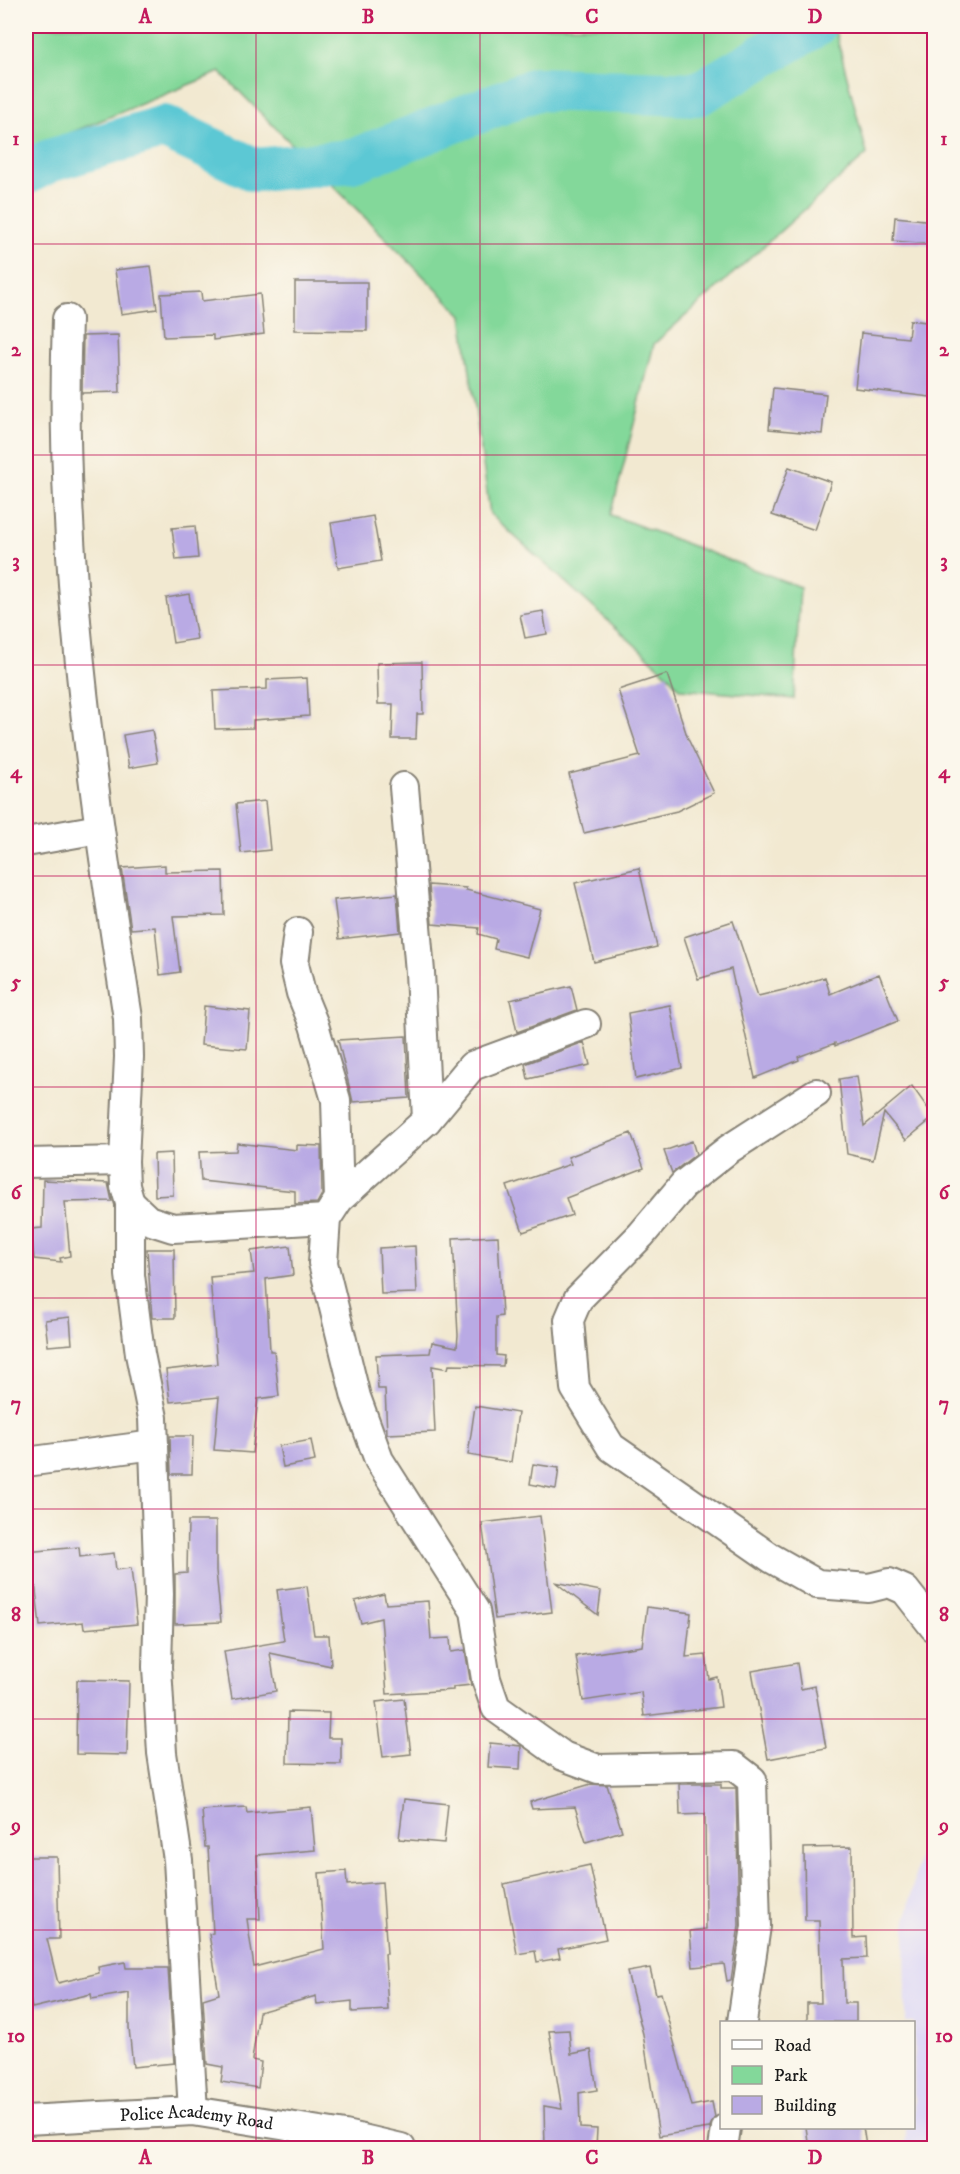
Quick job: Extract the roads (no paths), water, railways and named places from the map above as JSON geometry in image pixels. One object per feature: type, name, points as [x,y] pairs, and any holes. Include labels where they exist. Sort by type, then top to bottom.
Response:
[{"type":"street","points":[[67,320],[64,391],[73,613],[99,829],[128,1018],[129,1057],[124,1161],[125,1186],[130,1203],[130,1275],[140,1354],[153,1418],[159,1594],[157,1667],[162,1753],[178,1860],[193,2111]]},
{"type":"street","points":[[404,787],[420,972],[427,1120]]},
{"type":"street","points":[[26,842],[99,829]]},
{"type":"street","points":[[298,933],[294,964],[301,993],[314,1025],[336,1100],[332,1209],[323,1263],[356,1397],[379,1460],[475,1611],[486,1679],[496,1708],[563,1756],[598,1769],[734,1766],[752,1780],[756,1926],[742,2021]]},
{"type":"street","points":[[130,1203],[148,1220],[173,1228],[332,1209],[427,1120],[472,1066],[586,1024]]},
{"type":"street","points":[[816,1093],[729,1149],[684,1184],[641,1235],[578,1299],[569,1320],[575,1388],[611,1447],[771,1558],[816,1584],[869,1588],[889,1583],[905,1590],[934,1627]]},
{"type":"street","points":[[26,1163],[124,1161]]},
{"type":"street","points":[[26,1462],[154,1445]]},
{"type":"street","name":"Police Academy Road","points":[[26,2120],[193,2111],[345,2135],[400,2148]]},
{"type":"street","points":[[723,2148],[726,2129]]},
{"type":"waterway","points":[[26,173],[49,161],[164,127],[255,170],[352,161],[536,89],[698,94],[814,26]]}]
